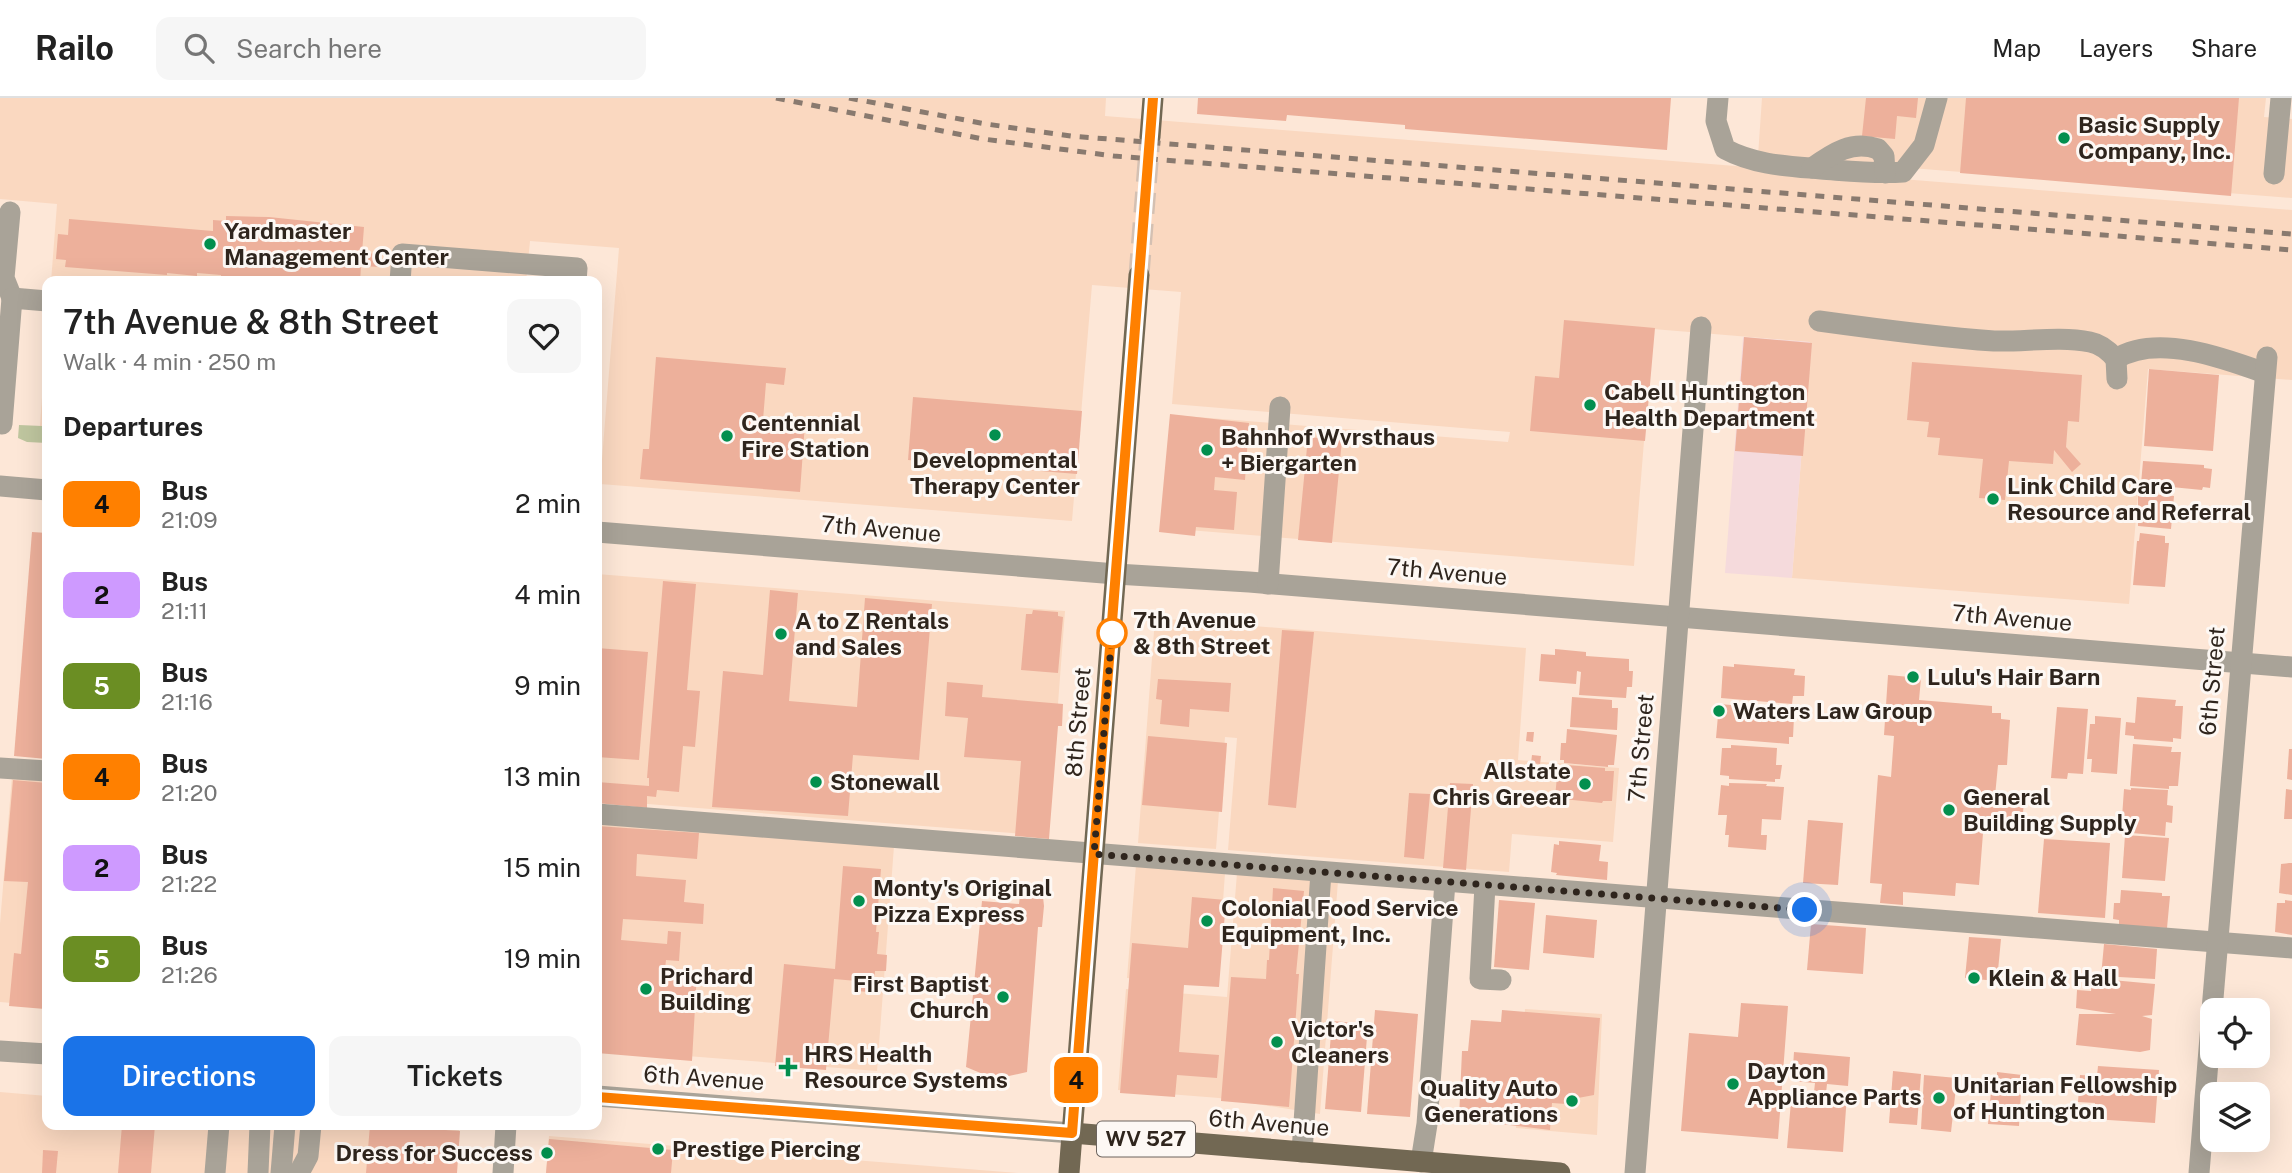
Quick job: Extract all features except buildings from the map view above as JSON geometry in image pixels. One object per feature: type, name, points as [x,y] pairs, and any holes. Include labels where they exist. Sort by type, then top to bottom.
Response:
[{"type":"main road","points":[[1150,137],[1153,98]]},
{"type":"main road","name":"8th Street","points":[[1069,1173],[1139,275]]},
{"type":"main road","name":"6th Avenue","points":[[1072,1133],[1560,1173]]},
{"type":"street","points":[[1718,98],[1716,121],[1725,149],[1741,158],[1768,165],[1885,173],[1903,172],[1924,145],[1937,98]]},
{"type":"street","points":[[2274,174],[2281,98]]},
{"type":"street","points":[[2,424],[12,298],[4,278],[10,212]]},
{"type":"street","points":[[400,276],[402,254],[576,275]]},
{"type":"street","points":[[12,298],[42,301]]},
{"type":"street","name":"6th Street","points":[[1819,321],[1924,336],[2094,343],[2107,349],[2116,369],[2138,349],[2164,348],[2266,365],[2213,998]]},
{"type":"street","name":"7th Street","points":[[1635,1173],[1701,327]]},
{"type":"street","points":[[1268,584],[1280,407]]},
{"type":"street","points":[[0,486],[42,490]]},
{"type":"street","name":"7th Avenue","points":[[602,532],[2292,667]]},
{"type":"street","points":[[0,768],[42,771]]},
{"type":"street","points":[[602,814],[2292,948]]},
{"type":"street","points":[[1302,1152],[1321,872]]},
{"type":"street","points":[[1421,1162],[1427,1124],[1445,882]]},
{"type":"street","points":[[1485,885],[1480,979],[1501,980]]},
{"type":"street","points":[[0,1051],[42,1054]]},
{"type":"street","name":"6th Street","points":[[2199,1173],[2207,1068]]},
{"type":"street","name":"6th Avenue","points":[[602,1097],[1072,1133]]},
{"type":"street","points":[[215,1173],[219,1130]]},
{"type":"street","points":[[257,1173],[260,1130]]},
{"type":"street","points":[[281,1173],[285,1130]]},
{"type":"street","points":[[299,1173],[308,1156],[311,1130]]},
{"type":"street","points":[[503,1173],[506,1130]]},
{"type":"shaded area","points":[[0,98],[1106,98],[1105,116],[2292,210],[2292,380],[2148,369],[2129,604],[1792,578],[1810,342],[1653,329],[1634,566],[1163,528],[1172,415],[1508,442],[1510,432],[1172,404],[1181,292],[1092,285],[1072,521],[602,484],[619,248],[530,241],[527,276],[51,276],[57,204],[0,199]]},
{"type":"shaded area","points":[[1762,98],[2266,98],[2264,117],[2292,119],[2292,198],[1758,156]]},
{"type":"shaded area","points":[[1743,337],[1810,342],[1792,578],[1725,573]]},
{"type":"shaded area","points":[[42,398],[42,440],[39,440]]},
{"type":"shaded area","points":[[602,574],[1065,611],[1048,836],[602,800]]},
{"type":"shaded area","points":[[1155,618],[1526,648],[1518,760],[1619,768],[1613,842],[1512,834],[1509,872],[1228,850],[1237,738],[1225,737],[1216,849],[1138,843]]},
{"type":"shaded area","points":[[12,776],[42,779],[42,1006],[0,1002],[0,924]]},
{"type":"shaded area","points":[[602,823],[894,846],[877,1071],[602,1049]]},
{"type":"shaded area","points":[[1136,865],[1225,873],[1217,985],[1127,978]]},
{"type":"shaded area","points":[[1237,873],[1338,881],[1320,1114],[1219,1098],[1118,1090],[1126,989],[1227,997]]},
{"type":"shaded area","points":[[1525,1009],[1602,1014],[1597,1135],[1516,1128]]},
{"type":"shaded area","points":[[0,1092],[42,1096],[42,1130],[459,1130],[455,1173],[0,1173]]},
{"type":"shaded area","points":[[549,1136],[1018,1173],[546,1173]]},
{"type":"green space","points":[[19,425],[42,426],[42,443],[27,442],[18,438]]},
{"type":"tunnel","points":[[1139,275],[1150,137]]},
{"type":"railway","points":[[776,98],[983,139],[1114,156],[2292,250]]},
{"type":"railway","points":[[849,98],[986,124],[1071,136],[2292,234]]},
{"type":"bus line","name":"4","points":[[602,1097],[1072,1133],[1153,98]]},
{"type":"place","name":"Basic Supply Company, Inc.","points":[[2064,138]]},
{"type":"place","name":"Yardmaster Management Center","points":[[210,244]]},
{"type":"place","name":"Cabell Huntington Health Department","points":[[1590,405]]},
{"type":"place","name":"Developmental Therapy Center","points":[[995,435]]},
{"type":"place","name":"Centennial Fire Station","points":[[727,436]]},
{"type":"place","name":"Bahnhof Wvrsthaus + Biergarten","points":[[1207,450]]},
{"type":"place","name":"Link Child Care Resource and Referral","points":[[1993,499]]},
{"type":"place","name":"7th Avenue & 8th Street","points":[[1112,633]]},
{"type":"place","name":"A to Z Rentals and Sales","points":[[781,634]]},
{"type":"place","name":"Lulu's Hair Barn","points":[[1913,677]]},
{"type":"place","name":"Waters Law Group","points":[[1719,711]]},
{"type":"place","name":"Stonewall","points":[[816,782]]},
{"type":"place","name":"Allstate Chris Greear","points":[[1585,784]]},
{"type":"place","name":"General Building Supply","points":[[1949,810]]},
{"type":"place","name":"Monty's Original Pizza Express","points":[[859,901]]},
{"type":"place","name":"Colonial Food Service Equipment, Inc.","points":[[1207,921]]},
{"type":"place","name":"Klein & Hall","points":[[1974,978]]},
{"type":"place","name":"Prichard Building","points":[[646,989]]},
{"type":"place","name":"First Baptist Church","points":[[1003,997]]},
{"type":"place","name":"Victor's Cleaners","points":[[1277,1042]]},
{"type":"place","name":"HRS Health Resource Systems","points":[[788,1067]]},
{"type":"place","name":"Dayton Appliance Parts","points":[[1733,1084]]},
{"type":"place","name":"Unitarian Fellowship of Huntington","points":[[1939,1098]]},
{"type":"place","name":"Quality Auto Generations","points":[[1572,1101]]},
{"type":"place","name":"Prestige Piercing","points":[[658,1149]]},
{"type":"place","name":"Dress for Success","points":[[547,1153]]},
{"type":"route","points":[[1112,633],[1094,854],[1805,910]]}]
